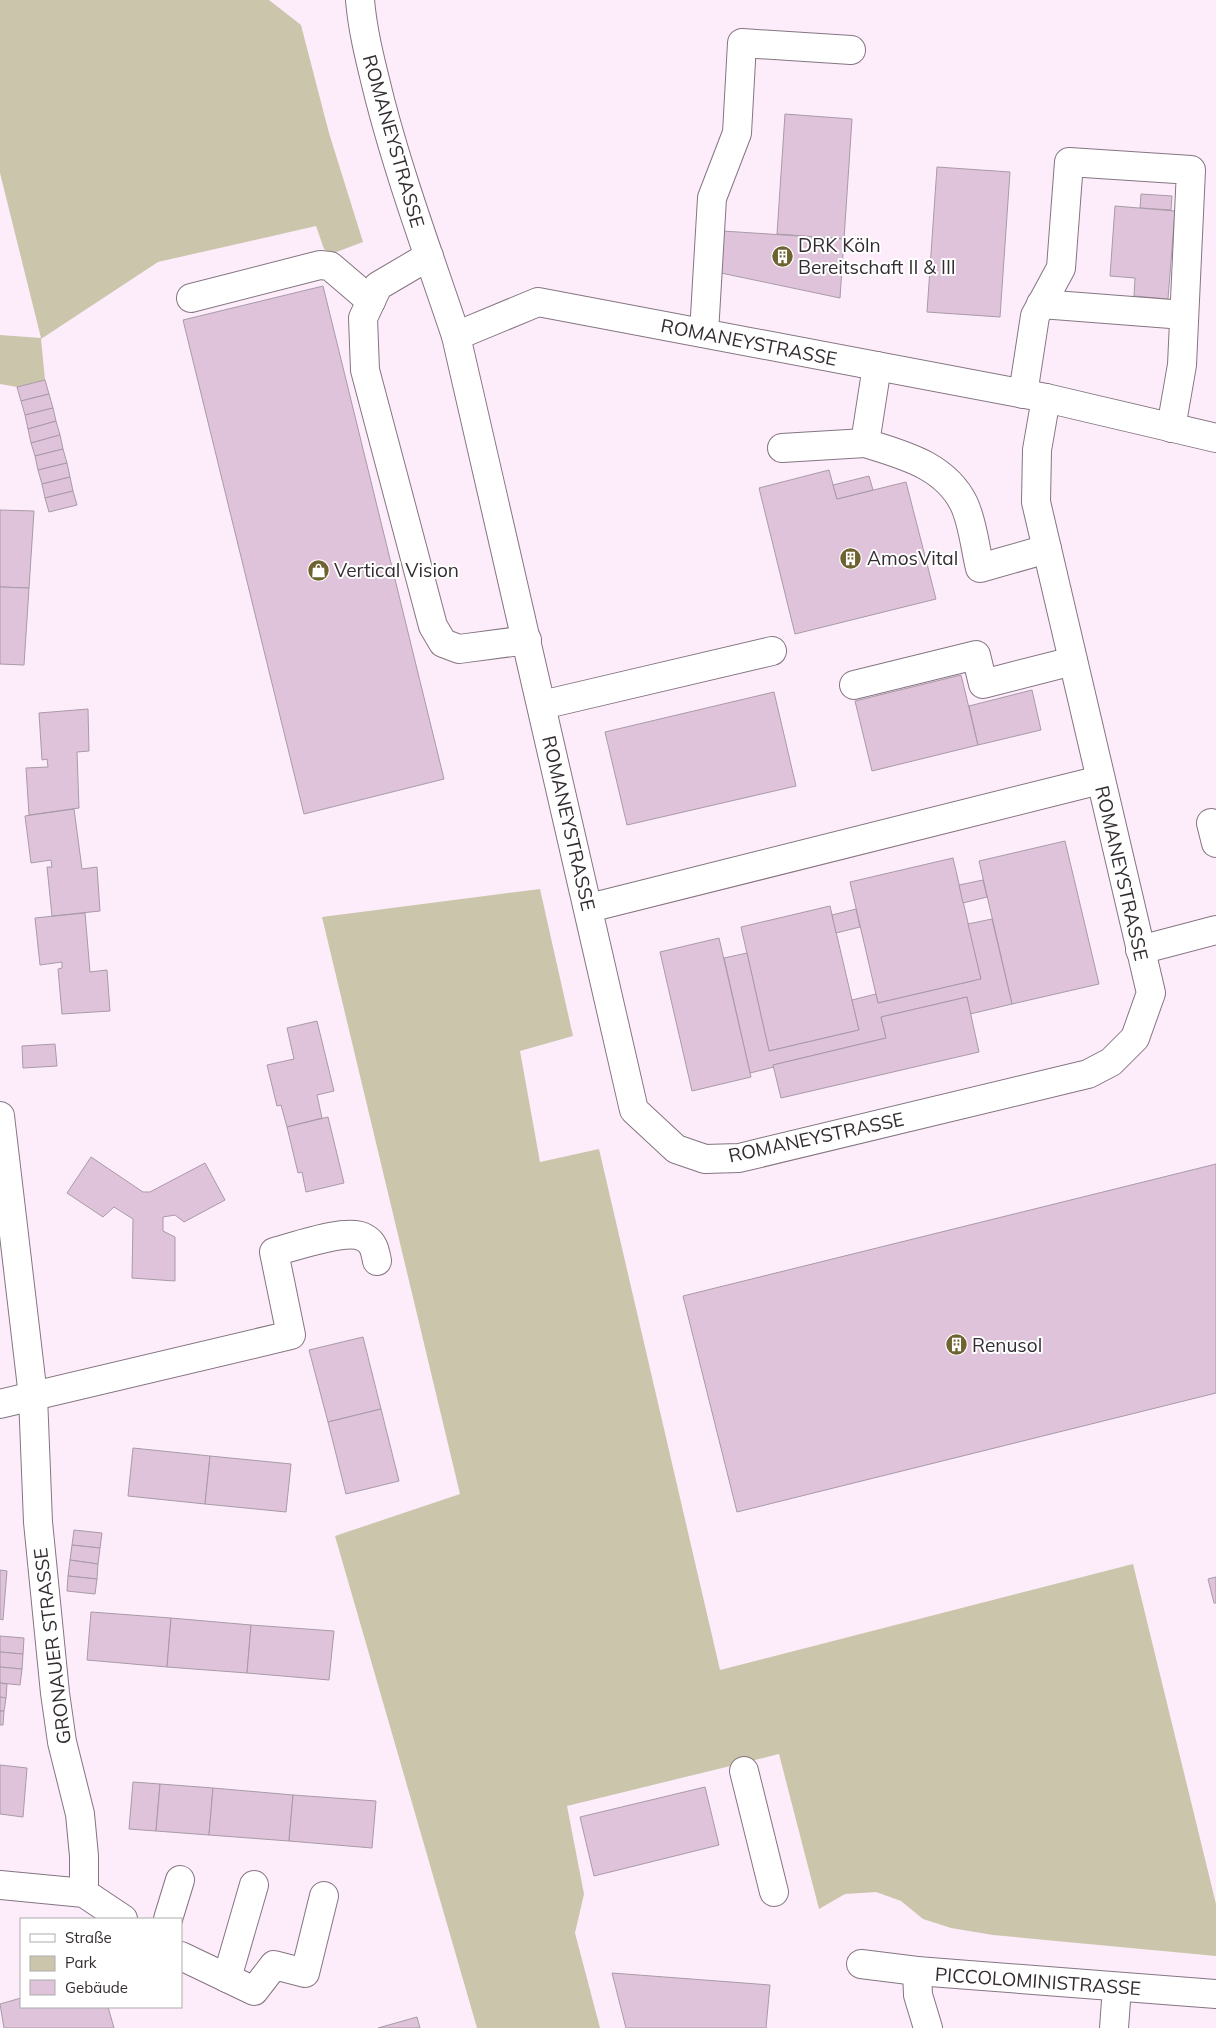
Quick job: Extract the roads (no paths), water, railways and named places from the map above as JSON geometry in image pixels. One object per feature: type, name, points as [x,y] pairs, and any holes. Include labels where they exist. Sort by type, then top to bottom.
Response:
[{"type":"street","name":"ROMANEYSTRASSE","points":[[360,0],[362,31],[392,146],[416,222],[456,336],[634,1110],[676,1149],[705,1159],[739,1158],[1088,1074],[1111,1062],[1135,1038],[1151,993],[1036,502],[1037,450],[1034,396]]},
{"type":"street","points":[[704,333],[712,198],[737,133],[742,43],[851,50]]},
{"type":"street","points":[[1034,396],[1035,316],[1061,268],[1069,162],[1191,170],[1182,365],[1171,428]]},
{"type":"street","points":[[429,256],[378,286],[363,318],[365,370],[433,626],[443,643],[459,649],[527,640]]},
{"type":"street","points":[[191,298],[320,265],[330,266],[371,301]]},
{"type":"street","name":"ROMANEYSTRASSE","points":[[456,336],[538,302],[1034,396],[1216,438]]},
{"type":"street","points":[[1042,304],[1184,315]]},
{"type":"street","points":[[865,443],[877,366]]},
{"type":"street","points":[[782,448],[865,443],[919,460],[950,484],[964,504],[980,568],[1047,549]]},
{"type":"street","points":[[542,705],[772,651]]},
{"type":"street","points":[[854,685],[976,655],[983,684],[1073,661]]},
{"type":"street","points":[[589,908],[1100,780]]},
{"type":"street","points":[[1140,950],[1216,930]]},
{"type":"street","name":"GRONAUER STRASSE","points":[[0,1116],[32,1396],[38,1522],[55,1693],[62,1742],[80,1814],[84,1856],[84,1893]]},
{"type":"street","points":[[0,1404],[291,1335],[274,1252],[343,1235],[356,1234],[366,1238],[375,1248],[377,1261]]},
{"type":"street","points":[[744,1771],[774,1892]]},
{"type":"street","points":[[168,1918],[180,1880]]},
{"type":"street","points":[[0,1885],[84,1893],[122,1918]]},
{"type":"street","points":[[227,1978],[254,1885]]},
{"type":"street","points":[[182,1956],[254,1991],[274,1965],[305,1973],[324,1896]]},
{"type":"street","name":"PICCOLOMINISTRASSE","points":[[861,1964],[917,1971],[1216,1994]]},
{"type":"street","points":[[917,1971],[918,1995],[928,2028]]},
{"type":"street","points":[[1114,2028],[1117,1987]]},
{"type":"place","name":"DRK Köln Bereitschaft II & III","points":[[782,256]]},
{"type":"place","name":"AmosVital","points":[[851,558]]},
{"type":"place","name":"Vertical Vision","points":[[318,570]]},
{"type":"place","name":"Renusol","points":[[956,1345]]}]
